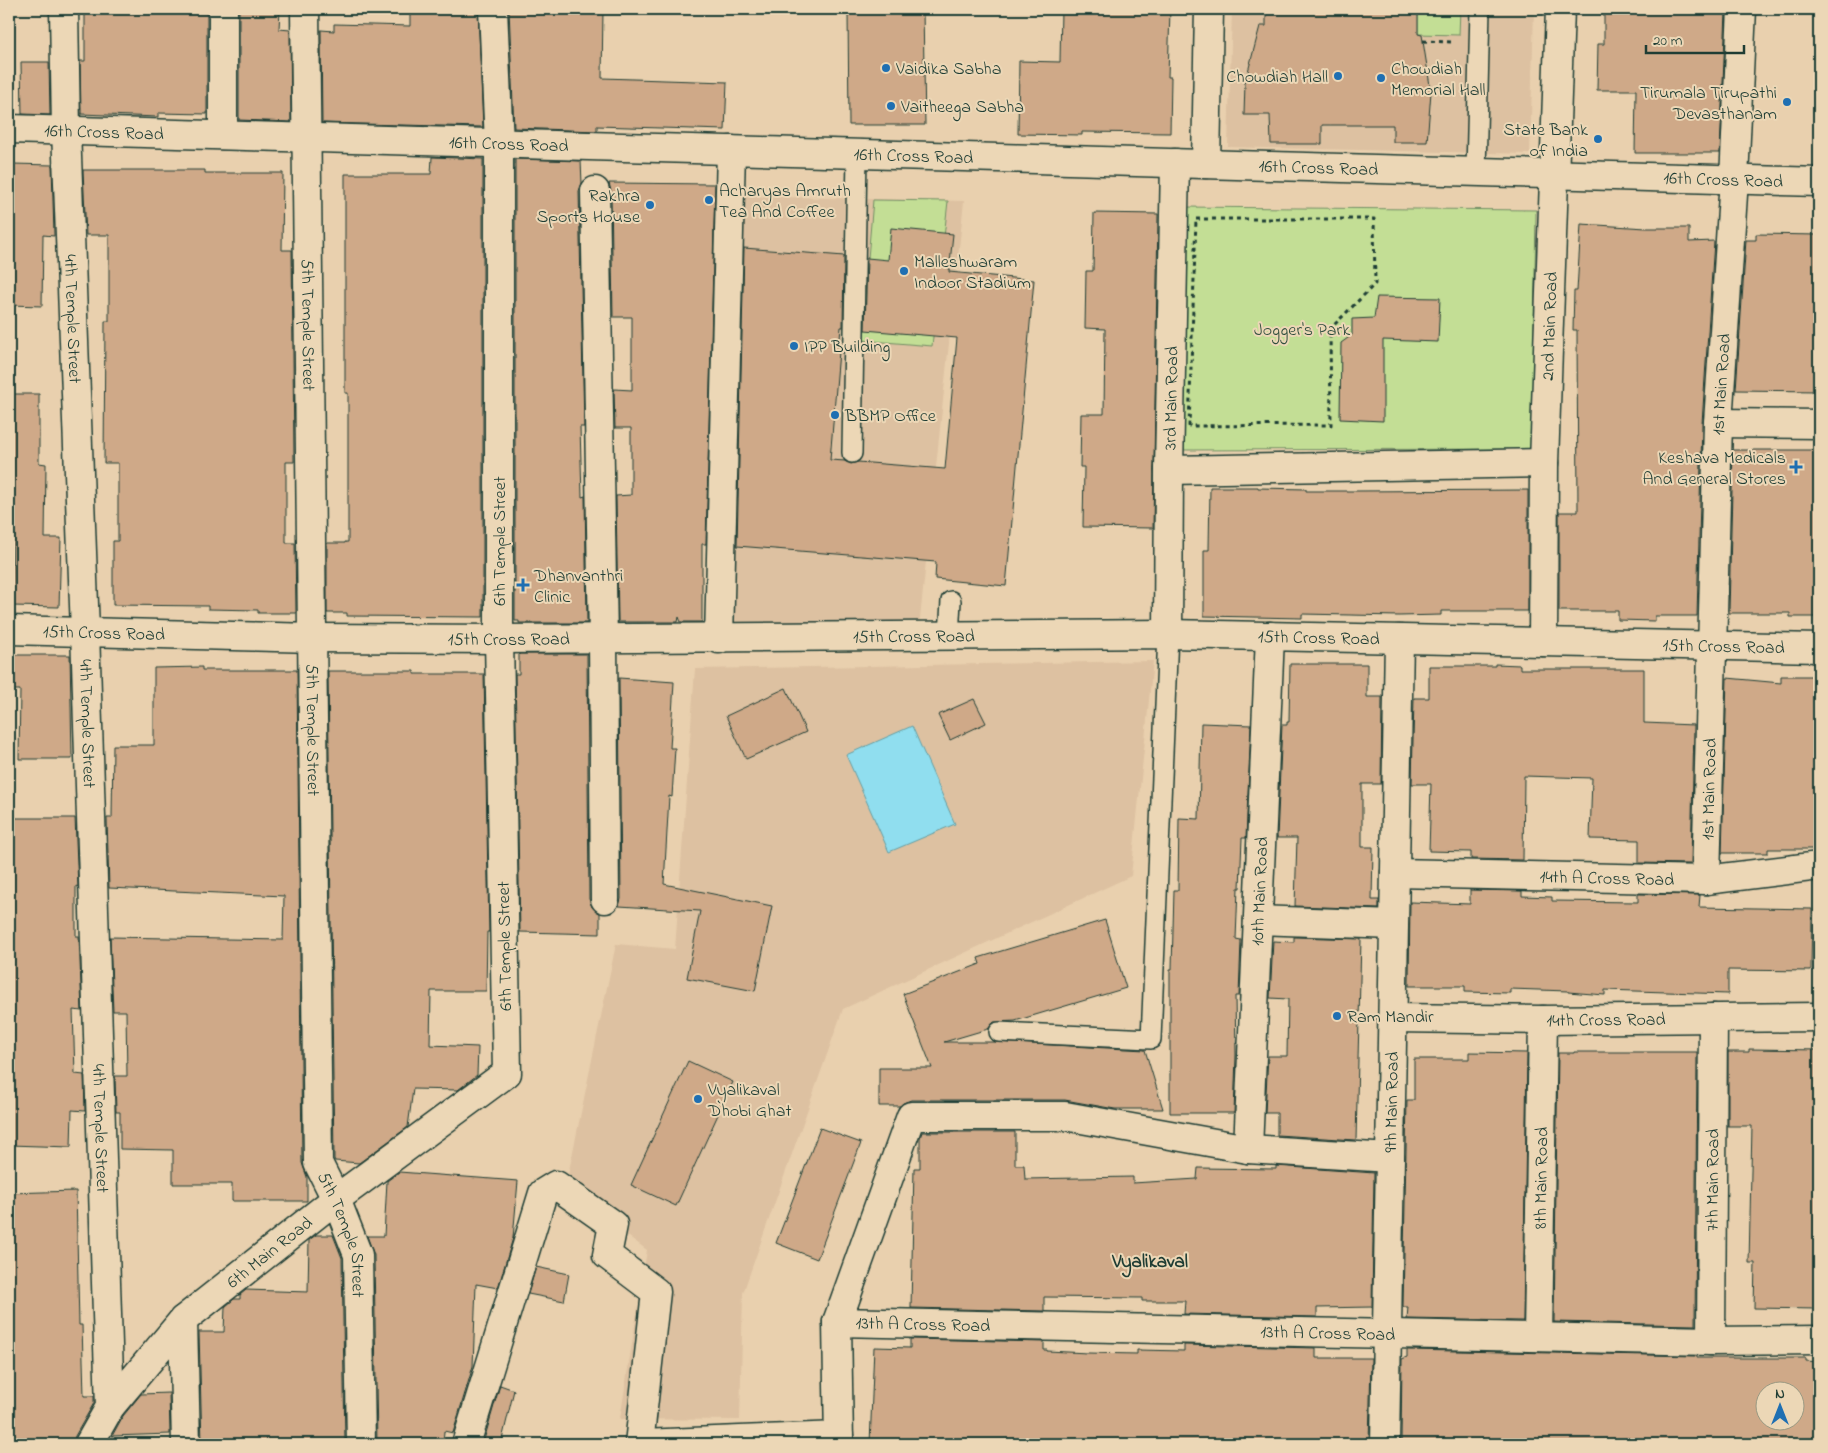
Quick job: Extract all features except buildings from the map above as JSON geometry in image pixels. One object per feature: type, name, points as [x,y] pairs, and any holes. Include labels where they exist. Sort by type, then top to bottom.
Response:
[{"type":"street","name":"4th Temple Street","points":[[64,9],[66,130],[85,631],[110,1407]]},
{"type":"street","points":[[223,9],[223,135]]},
{"type":"street","name":"5th Temple Street","points":[[306,9],[318,1163],[336,1199],[358,1255],[360,1444]]},
{"type":"street","name":"6th Temple Street","points":[[493,9],[499,144],[499,639],[506,1072]]},
{"type":"street","points":[[1206,164],[1209,9]]},
{"type":"street","name":"2nd Main Road","points":[[1543,642],[1544,462],[1560,9]]},
{"type":"street","name":"1st Main Road","points":[[1706,880],[1718,423],[1734,179],[1742,9]]},
{"type":"street","name":"16th Cross Road","points":[[9,129],[1819,182]]},
{"type":"street","points":[[720,639],[731,150]]},
{"type":"street","name":"3rd Main Road","points":[[1168,634],[1175,163]]},
{"type":"street","points":[[595,191],[603,639],[605,899]]},
{"type":"street","points":[[1718,423],[1819,424]]},
{"type":"street","points":[[1169,470],[1544,462]]},
{"type":"street","name":"15th Cross Road","points":[[9,630],[313,638],[499,639],[720,639],[1168,634],[1819,648]]},
{"type":"street","name":"10th Main Road","points":[[1248,1148],[1270,636]]},
{"type":"street","name":"9th Main Road","points":[[1386,1444],[1399,639]]},
{"type":"street","name":"14th A Cross Road","points":[[1395,873],[1706,880],[1819,866]]},
{"type":"street","points":[[1258,920],[1394,926]]},
{"type":"street","name":"14th Cross Road","points":[[1392,1018],[1543,1020],[1819,1017]]},
{"type":"street","name":"7th Main Road","points":[[1711,1341],[1713,1018]]},
{"type":"street","name":"8th Main Road","points":[[1538,1337],[1543,1020]]},
{"type":"street","name":"6th Main Road","points":[[89,1444],[110,1407],[183,1320],[336,1199],[506,1072]]},
{"type":"street","points":[[466,1444],[543,1193],[556,1185],[613,1224],[608,1255],[656,1292],[640,1444],[839,1440],[837,1322],[911,1116],[1064,1116],[1248,1148],[1390,1158]]},
{"type":"street","points":[[183,1320],[186,1444]]},
{"type":"street","name":"13th A Cross Road","points":[[837,1322],[1711,1341],[1819,1340]]},
{"type":"lane","points":[[1476,172],[1480,9]]},
{"type":"lane","points":[[852,453],[857,154]]},
{"type":"lane","points":[[949,636],[951,601]]},
{"type":"lane","points":[[999,1032],[1151,1039],[1168,634]]},
{"type":"path","points":[[1196,220],[1374,220],[1375,284],[1330,329],[1331,425],[1189,426],[1196,220]]},
{"type":"shaded area","name":"Chowdiah Memorial Hall","points":[[1232,9],[1534,9],[1530,154],[1228,147]]},
{"type":"shaded area","name":"BBMP Office","points":[[732,196],[964,201],[919,628],[727,630]]},
{"type":"shaded area","name":"Vyalikaval Dhobi Ghat","points":[[1153,661],[1131,876],[843,1009],[743,1293],[740,1420],[620,1419],[647,1250],[565,1190],[616,944],[675,949],[695,669]]},
{"type":"green space","points":[[1418,9],[1460,9],[1459,35],[1418,34]]},
{"type":"green space","name":"Malleshwaram Indoor Stadium","points":[[873,200],[948,201],[932,346],[861,340]]},
{"type":"green space","name":"Jogger's Park","points":[[1181,207],[1536,210],[1532,449],[1180,450]]},
{"type":"water","points":[[912,726],[955,824],[889,852],[846,755]]},
{"type":"place","name":"Vaidika Sabha","points":[[886,68]]},
{"type":"place","name":"Chowdiah Hall","points":[[1338,76]]},
{"type":"place","name":"Chowdiah Memorial Hall","points":[[1381,78]]},
{"type":"place","name":"Tirumala Tirupathi Devasthanam","points":[[1787,102]]},
{"type":"place","name":"Vaitheega Sabha","points":[[891,106]]},
{"type":"place","name":"State Bank of India","points":[[1598,139]]},
{"type":"place","name":"Acharyas Amruth Tea And Coffee","points":[[709,200]]},
{"type":"place","name":"Rakhra Sports House","points":[[650,205]]},
{"type":"place","name":"Malleshwaram Indoor Stadium","points":[[904,271]]},
{"type":"place","name":"IPP Building","points":[[794,346]]},
{"type":"place","name":"BBMP Office","points":[[835,415]]},
{"type":"place","name":"Keshava Medicals And General Stores","points":[[1796,467]]},
{"type":"place","name":"Dhanvanthri Clinic","points":[[523,585]]},
{"type":"place","name":"Ram Mandir","points":[[1337,1016]]},
{"type":"place","name":"Vyalikaval Dhobi Ghat","points":[[698,1099]]},
{"type":"district","name":"Vyalikaval","points":[[1150,1260]]}]
